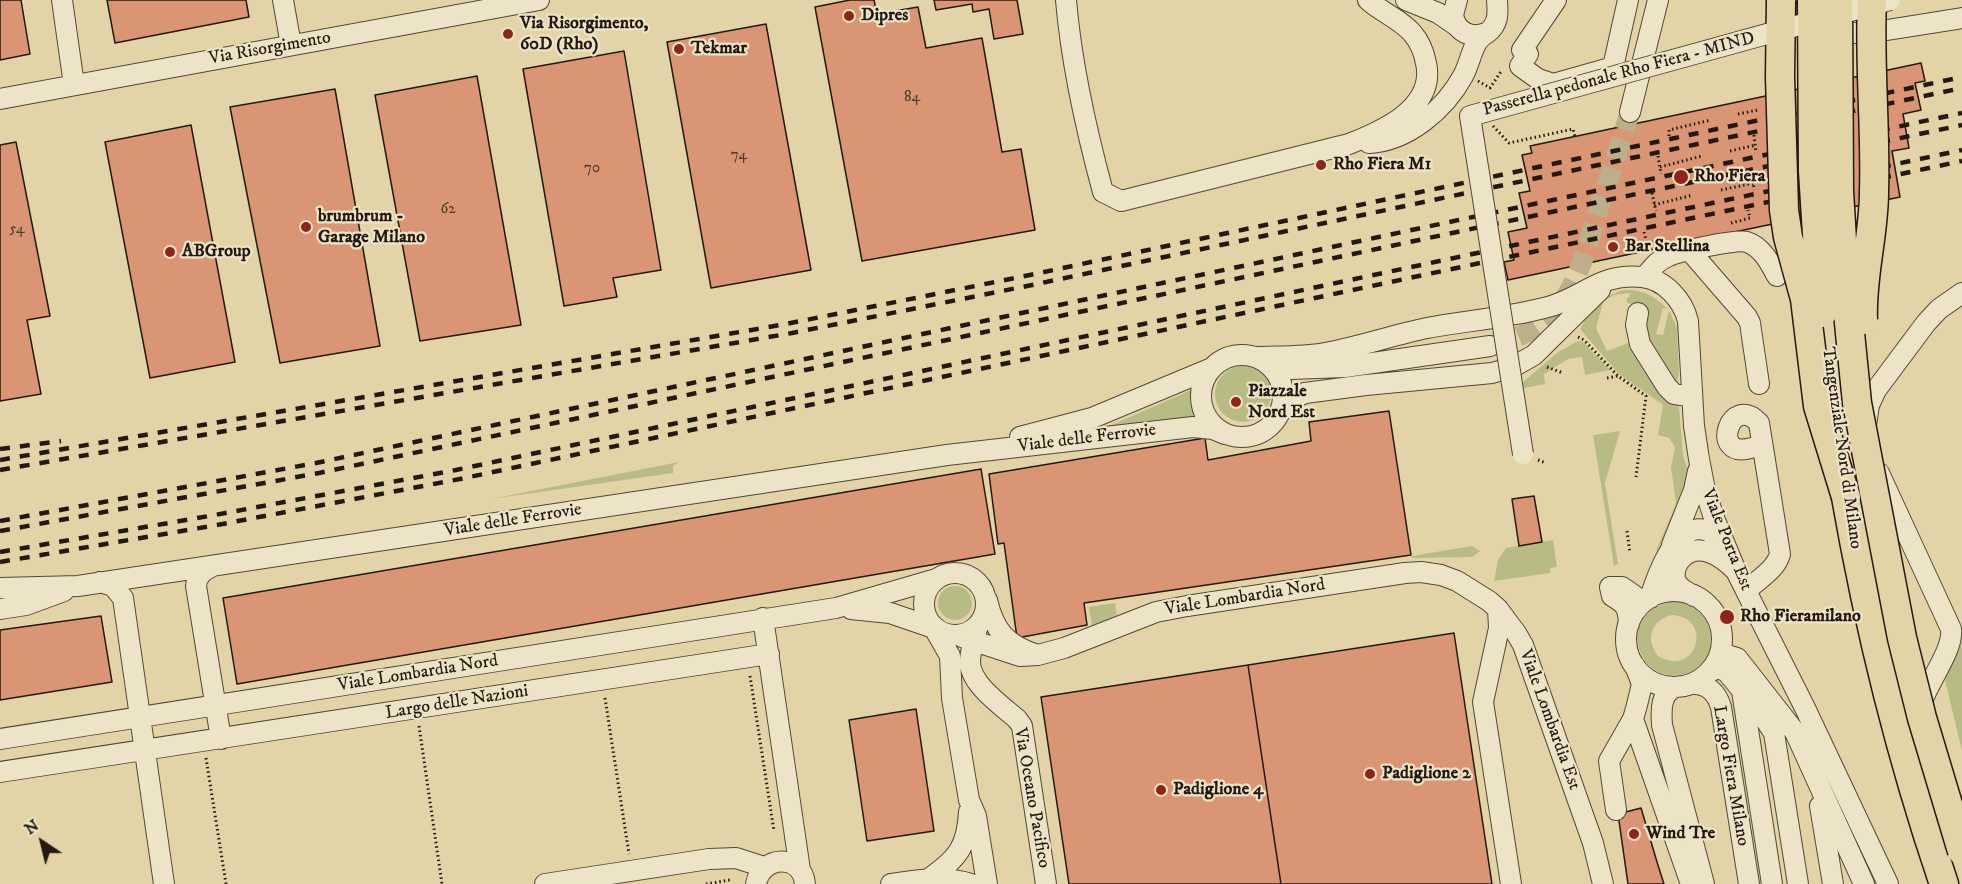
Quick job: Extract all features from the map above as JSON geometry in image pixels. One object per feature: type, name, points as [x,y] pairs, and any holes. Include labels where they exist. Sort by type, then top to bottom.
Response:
[{"type":"highway","points":[[1781,0],[1779,77],[1785,217],[1792,255],[1805,299],[1818,406],[1846,497]]},
{"type":"highway","name":"Tangenziale Nord di Milano","points":[[1812,0],[1812,114],[1819,269],[1830,379],[1846,497],[1863,586],[1884,676],[1912,783],[1944,884]]},
{"type":"highway","name":"Tangenziale Nord di Milano","points":[[1838,0],[1839,191],[1844,273],[1857,403],[1902,638],[1922,718],[1962,850]]},
{"type":"highway","points":[[1872,0],[1871,84],[1875,194],[1864,281],[1863,314],[1877,442],[1880,528]]},
{"type":"street","points":[[62,0],[74,85]]},
{"type":"street","points":[[283,0],[291,45]]},
{"type":"street","name":"Via Risorgimento","points":[[0,99],[291,45],[479,5],[539,0]]},
{"type":"street","points":[[1066,0],[1081,93],[1103,192],[1121,201],[1349,144],[1376,133],[1398,120],[1413,106],[1428,81],[1425,60],[1416,38],[1402,24],[1368,0]]},
{"type":"street","points":[[1406,0],[1443,15],[1462,32],[1470,35],[1486,33]]},
{"type":"street","points":[[1457,0],[1453,13],[1457,26]]},
{"type":"street","points":[[1556,0],[1522,50],[1528,54],[1520,66],[1539,79],[1553,84],[1612,67],[1628,0]]},
{"type":"street","points":[[1630,112],[1658,0]]},
{"type":"street","points":[[1805,0],[1818,16],[1844,31],[1862,33],[1962,18]]},
{"type":"street","points":[[1838,0],[1850,16],[1864,28],[1900,27]]},
{"type":"street","name":"Passerella pedonale Rho Fiera - MIND","points":[[1523,454],[1470,116],[1890,0]]},
{"type":"street","points":[[1349,144],[1379,142],[1396,137],[1425,120],[1455,89],[1468,67],[1477,42],[1497,21],[1496,3]]},
{"type":"street","points":[[1282,403],[1305,393],[1366,384],[1492,373],[1513,367],[1534,355],[1599,291],[1636,277],[1670,255],[1734,241],[1746,242],[1758,249],[1768,260],[1777,276]]},
{"type":"street","points":[[1690,251],[1748,317],[1759,384]]},
{"type":"street","points":[[1262,360],[1326,353],[1429,328],[1543,309],[1566,302],[1600,282],[1636,277]]},
{"type":"street","name":"Viale Porta Est","points":[[1636,277],[1653,279],[1671,291],[1686,313],[1699,459],[1705,490],[1723,542],[1888,884]]},
{"type":"street","points":[[1962,293],[1926,323],[1876,390],[1866,417],[1868,444],[1873,461],[1952,629],[1949,645],[1922,697],[1919,721],[1922,737],[1929,753],[1951,783],[1962,793]]},
{"type":"street","points":[[1638,313],[1636,325],[1640,344],[1667,387],[1674,394],[1692,397]]},
{"type":"street","points":[[1345,367],[1292,385],[1274,422],[1264,431],[1251,436],[1238,437],[1225,434],[1214,426],[1203,408],[1202,387],[1212,368],[1221,360],[1233,356],[1245,354],[1288,369],[1345,367],[1490,346]]},
{"type":"street","points":[[1262,360],[1278,375],[1282,403]]},
{"type":"street","name":"Viale delle Ferrovie","points":[[947,455],[1092,418],[1212,368]]},
{"type":"street","points":[[1746,591],[1773,568],[1780,554],[1759,423],[1747,415],[1730,422],[1726,429],[1727,438],[1731,444],[1744,450],[1751,448]]},
{"type":"street","name":"Viale delle Ferrovie","points":[[0,588],[78,586],[947,455],[1193,427],[1213,429],[1225,434]]},
{"type":"street","points":[[1616,810],[1609,761],[1633,719],[1642,684],[1628,653],[1626,639],[1629,624],[1634,613],[1650,598],[1697,482],[1699,459]]},
{"type":"street","points":[[1669,550],[1684,535],[1695,531],[1712,533],[1723,542]]},
{"type":"street","points":[[1713,667],[1722,647],[1722,631],[1717,616],[1707,604],[1682,589],[1675,581],[1677,565],[1687,554],[1696,550],[1705,551],[1724,560],[1736,571]]},
{"type":"street","points":[[212,740],[217,706],[200,619],[196,581],[201,573],[216,566]]},
{"type":"street","points":[[930,878],[960,852],[968,833],[969,801],[952,698],[950,656],[927,620],[923,605],[929,586],[945,574],[956,572],[966,574],[982,588],[995,626],[1006,639],[1021,650],[1038,655]]},
{"type":"street","name":"Viale Lombardia Nord","points":[[1038,655],[1064,648],[1156,612],[1187,606],[1405,573],[1431,574],[1457,581]]},
{"type":"street","name":"Viale Lombardia Nord","points":[[0,739],[836,608],[936,579]]},
{"type":"street","name":"Viale Lombardia Est","points":[[1457,581],[1476,591],[1498,609],[1523,645],[1593,843],[1603,884]]},
{"type":"street","points":[[100,582],[112,586],[123,598],[164,884]]},
{"type":"street","name":"Viale delle Ferrovie","points":[[0,609],[26,605],[78,586]]},
{"type":"street","points":[[1629,624],[1628,610],[1622,602],[1612,596],[1610,587],[1622,587],[1640,599],[1669,592],[1694,596]]},
{"type":"street","points":[[970,634],[986,608],[986,597]]},
{"type":"street","name":"Viale Lombardia Nord","points":[[836,608],[890,614],[934,628]]},
{"type":"street","points":[[1498,609],[1499,628],[1483,702],[1511,884]]},
{"type":"street","points":[[764,618],[807,879]]},
{"type":"street","points":[[934,628],[948,635],[970,634],[1020,656],[1038,655]]},
{"type":"street","name":"Via Oceano Pacifico","points":[[970,634],[970,664],[973,676],[1022,726],[1046,884]]},
{"type":"street","name":"Largo delle Nazioni","points":[[0,772],[769,654]]},
{"type":"street","points":[[1704,884],[1662,725],[1663,699],[1668,691],[1684,686],[1727,655],[1737,658],[1795,732],[1864,884]]},
{"type":"street","points":[[1635,666],[1645,677],[1659,685],[1684,686]]},
{"type":"street","points":[[1713,667],[1726,671],[1761,713],[1774,733],[1798,884]]},
{"type":"street","name":"Largo Fiera Milano","points":[[1684,686],[1699,684],[1711,689],[1721,707],[1749,884]]},
{"type":"street","points":[[1742,691],[1772,884]]},
{"type":"street","points":[[1633,719],[1691,884]]},
{"type":"street","points":[[1815,779],[1833,884]]},
{"type":"street","points":[[969,801],[976,816],[987,884]]},
{"type":"street","points":[[545,884],[736,858],[760,876],[774,861],[786,861],[807,879]]},
{"type":"street","points":[[891,884],[930,878],[960,880],[971,884]]},
{"type":"path","points":[[1738,114],[1765,109]]},
{"type":"path","points":[[1486,119],[1509,143],[1573,129],[1575,137]]},
{"type":"path","points":[[1669,136],[1669,130],[1711,120]]},
{"type":"path","points":[[1754,135],[1756,153]]},
{"type":"path","points":[[1730,151],[1756,145]]},
{"type":"path","points":[[1658,156],[1661,174]]},
{"type":"path","points":[[1660,167],[1702,156]]},
{"type":"path","points":[[1752,172],[1754,190]]},
{"type":"path","points":[[1721,190],[1754,183]]},
{"type":"path","points":[[1652,193],[1656,212]]},
{"type":"path","points":[[1654,205],[1693,195]]},
{"type":"path","points":[[1748,210],[1750,218]]},
{"type":"path","points":[[1644,232],[1647,244]]},
{"type":"path","points":[[1573,338],[1584,340],[1618,376],[1646,396],[1636,477]]},
{"type":"path","points":[[1534,355],[1541,362],[1563,373]]},
{"type":"path","points":[[1607,378],[1618,376]]},
{"type":"path","points":[[1627,531],[1630,553]]},
{"type":"path","points":[[747,657],[774,831]]},
{"type":"path","points":[[603,681],[631,871]]},
{"type":"path","points":[[416,709],[442,884]]},
{"type":"path","points":[[212,740],[226,884]]},
{"type":"path","points":[[706,884],[730,880]]},
{"type":"green space","points":[[1624,290],[1648,294],[1668,309],[1663,308],[1656,334],[1663,335],[1669,310],[1677,328],[1679,375],[1677,383],[1674,383],[1646,339],[1644,319],[1646,307],[1627,303],[1631,293],[1614,295],[1603,302],[1596,328],[1607,351],[1634,341],[1679,407],[1683,455],[1689,482],[1660,553],[1656,551],[1676,504],[1671,467],[1675,447],[1669,438],[1658,435],[1663,405],[1619,374],[1580,329],[1597,304],[1608,296]]},
{"type":"green space","points":[[1578,341],[1583,342],[1610,370],[1585,375],[1582,357],[1568,359],[1544,374],[1545,384],[1514,390],[1558,352]]},
{"type":"green space","points":[[1237,366],[1249,366],[1259,370],[1267,378],[1271,394],[1267,410],[1259,418],[1249,422],[1237,422],[1227,418],[1219,410],[1215,400],[1215,388],[1219,378],[1227,370]]},
{"type":"green space","points":[[1191,390],[1190,402],[1197,421],[1091,434]]},
{"type":"green space","points":[[1620,431],[1605,483],[1618,564],[1614,566],[1593,435]]},
{"type":"green space","points":[[679,462],[673,466],[673,473],[491,499]]},
{"type":"green space","points":[[1553,540],[1557,567],[1550,568],[1550,573],[1494,581],[1498,560],[1506,548]]},
{"type":"green space","points":[[1472,546],[1480,551],[1472,557],[1412,558],[1412,556]]},
{"type":"green space","points":[[955,586],[967,591],[972,603],[967,615],[955,620],[943,615],[938,603],[943,591]]},
{"type":"green space","points":[[1679,601],[1696,609],[1706,621],[1711,635],[1709,649],[1703,661],[1693,671],[1678,675],[1661,673],[1649,666],[1641,654],[1637,636],[1638,627],[1647,614],[1670,602]],"holes":[[[1672,615],[1685,619],[1693,626],[1696,635],[1695,645],[1690,654],[1682,660],[1671,661],[1658,656],[1651,637],[1655,626],[1659,621]]]},
{"type":"green space","points":[[1115,603],[1117,615],[1092,626],[1089,607]]},
{"type":"green space","points":[[1962,642],[1962,751],[1945,680]]},
{"type":"building","points":[[0,0],[21,0],[30,54],[0,60]]},
{"type":"building","points":[[107,0],[246,0],[249,17],[115,43]]},
{"type":"building","points":[[850,0],[874,0],[877,14],[918,7],[926,48],[982,38],[1002,152],[1021,149],[1035,230],[862,261],[815,7]]},
{"type":"building","points":[[934,0],[1017,0],[1023,34],[994,39],[989,9],[973,12],[972,4],[936,10]]},
{"type":"building","points":[[766,24],[811,270],[711,288],[667,42]]},
{"type":"building","points":[[624,51],[661,270],[613,278],[617,297],[564,306],[523,69]]},
{"type":"building","points":[[1921,63],[1925,81],[1915,83],[1921,110],[1903,114],[1909,148],[1892,151],[1900,197],[1508,280],[1504,262],[1514,260],[1508,232],[1527,228],[1519,193],[1530,191],[1522,155],[1532,153],[1530,146]]},
{"type":"building","points":[[477,76],[521,325],[420,341],[375,95]]},
{"type":"building","name":"brumbrum - Garage Milano","points":[[335,89],[380,346],[280,363],[230,107]]},
{"type":"building","name":"ABGroup","points":[[191,125],[235,362],[150,378],[105,142]]},
{"type":"building","points":[[16,142],[50,316],[27,320],[41,394],[0,401],[0,145]]},
{"type":"building","points":[[1389,411],[1411,555],[1084,603],[1087,625],[1017,638],[1004,543],[998,544],[989,474],[1205,438],[1208,460],[1311,441],[1309,422]]},
{"type":"building","points":[[981,469],[995,554],[237,684],[223,598]]},
{"type":"building","points":[[1534,496],[1542,542],[1519,546],[1512,499]]},
{"type":"building","points":[[101,616],[112,682],[0,700],[0,630]]},
{"type":"building","name":"Padiglione 2","points":[[1454,633],[1492,884],[1281,884],[1248,665]]},
{"type":"building","name":"Padiglione 4","points":[[1248,665],[1281,884],[1069,884],[1041,697]]},
{"type":"building","points":[[916,709],[934,831],[867,841],[849,720]]},
{"type":"building","name":"Wind Tre","points":[[1641,808],[1664,884],[1628,884],[1618,814]]},
{"type":"tunnel","points":[[1490,346],[1513,339],[1534,328],[1547,319],[1567,295],[1580,267],[1630,112]]},
{"type":"railway","points":[[0,460],[786,324],[1030,275],[1962,77]]},
{"type":"railway","points":[[0,470],[792,333],[1032,285],[1962,88]]},
{"type":"railway","points":[[0,521],[316,463],[1962,113]]},
{"type":"railway","points":[[0,531],[319,473],[1962,125]]},
{"type":"railway","points":[[0,552],[456,470],[1962,150]]},
{"type":"railway","points":[[0,562],[217,525],[460,479],[1962,161]]},
{"type":"railway","points":[[0,449],[61,441]]},
{"type":"place","name":"Dipres","points":[[849,16]]},
{"type":"place","name":"Via Risorgimento, 60D (Rho)","points":[[508,34]]},
{"type":"place","name":"Tekmar","points":[[679,49]]},
{"type":"place","name":"Rho Fiera M1","points":[[1321,165]]},
{"type":"place","name":"Rho Fiera","points":[[1681,177]]},
{"type":"place","name":"brumbrum - Garage Milano","points":[[306,227]]},
{"type":"place","name":"Bar Stellina","points":[[1613,247]]},
{"type":"place","name":"ABGroup","points":[[170,252]]},
{"type":"place","name":"Piazzale Nord Est","points":[[1236,402]]},
{"type":"place","name":"Rho Fieramilano","points":[[1727,617]]},
{"type":"place","name":"Padiglione 2","points":[[1370,774]]},
{"type":"place","name":"Padiglione 4","points":[[1161,790]]},
{"type":"place","name":"Wind Tre","points":[[1634,834]]}]
